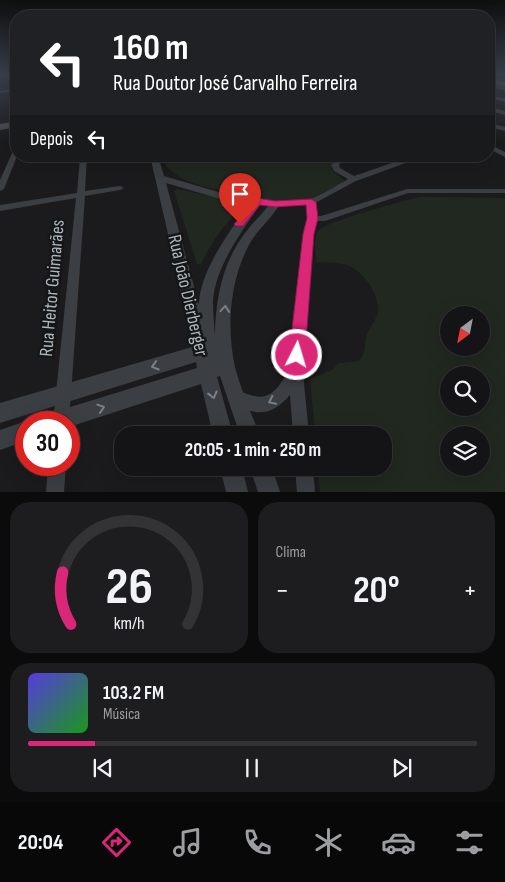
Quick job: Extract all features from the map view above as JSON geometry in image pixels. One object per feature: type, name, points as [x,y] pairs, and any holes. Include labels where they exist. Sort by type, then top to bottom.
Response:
[{"type":"street","points":[[0,189],[11,162]]},
{"type":"street","name":"Rua Heitor Guimarães","points":[[61,411],[83,162]]},
{"type":"street","name":"Rua João Dierberger","points":[[156,162],[220,426]]},
{"type":"street","points":[[337,162],[335,165],[337,169],[353,179]]},
{"type":"street","points":[[160,178],[221,196],[275,204],[311,202],[353,179],[400,162]]},
{"type":"street","points":[[0,208],[120,188]]},
{"type":"street","points":[[312,218],[322,219],[407,191],[505,191]]},
{"type":"street","points":[[202,352],[207,344],[206,300],[215,269],[233,234],[257,201]]},
{"type":"street","points":[[300,426],[296,372],[307,251],[312,218],[311,202]]},
{"type":"street","name":"Rua João Dierberger","points":[[247,426],[225,358],[225,306],[230,277],[244,242],[275,204]]},
{"type":"street","points":[[0,413],[202,352],[225,358],[207,374],[80,415]]},
{"type":"street","points":[[237,398],[252,404],[268,404],[280,397],[296,372]]},
{"type":"street","points":[[0,440],[15,435]]},
{"type":"street","points":[[55,492],[57,476]]},
{"type":"street","points":[[233,476],[237,492]]},
{"type":"street","points":[[264,476],[269,492]]},
{"type":"street","points":[[305,476],[306,492]]},
{"type":"shaded area","points":[[164,162],[333,162],[331,164],[333,171],[344,180],[343,183],[313,200],[284,203],[270,201],[254,195],[200,186],[177,175]]},
{"type":"shaded area","points":[[177,189],[243,203],[244,206],[220,233],[201,264],[197,264],[174,191]]},
{"type":"shaded area","points":[[420,197],[505,198],[505,492],[320,492],[319,476],[392,476],[392,426],[314,426],[310,379],[332,370],[339,363],[359,361],[364,353],[369,329],[378,311],[378,304],[373,290],[359,272],[343,264],[316,262],[316,234],[324,227],[335,222]]},
{"type":"route","points":[[240,224],[254,208],[257,201],[275,204],[311,202],[313,214],[308,234],[297,355]]}]
